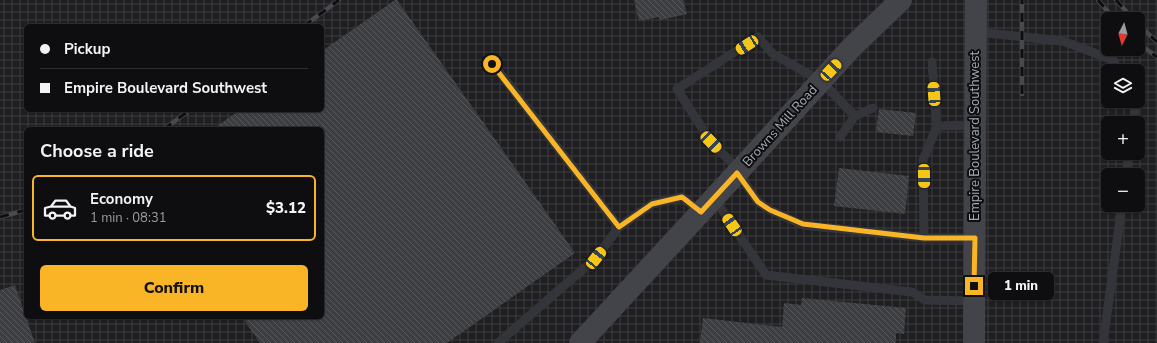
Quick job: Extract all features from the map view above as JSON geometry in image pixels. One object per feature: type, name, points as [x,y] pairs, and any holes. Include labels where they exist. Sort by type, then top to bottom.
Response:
[{"type":"street","name":"Browns Mill Road","points":[[580,343],[852,47],[901,0]]},
{"type":"street","name":"Empire Boulevard Southwest","points":[[974,343],[976,0]]},
{"type":"lane","points":[[976,32],[1063,41],[1113,60],[1115,64]]},
{"type":"lane","points":[[855,116],[821,81],[773,54],[758,37],[677,89],[711,142],[730,161],[758,202],[770,210],[803,224],[924,238],[975,238]]},
{"type":"lane","points":[[924,238],[923,160],[936,126],[932,62]]},
{"type":"lane","points":[[492,64],[619,227]]},
{"type":"lane","points":[[840,137],[855,116],[873,108]]},
{"type":"lane","points":[[936,126],[975,126]]},
{"type":"lane","points":[[498,343],[596,258],[619,227],[652,204],[682,197],[708,205],[766,275],[912,292],[926,300],[974,301]]},
{"type":"lane","points":[[1103,343],[1121,212]]},
{"type":"shaded area","points":[[0,0],[1157,0],[1157,343],[0,343]]},
{"type":"building","points":[[397,0],[575,253],[447,343],[260,343],[243,319],[324,319],[324,127],[216,127],[237,112],[324,112],[324,50]]},
{"type":"building","points":[[634,0],[683,0],[687,14],[660,20],[659,17],[639,21]]},
{"type":"building","points":[[879,109],[916,113],[913,136],[876,132]]},
{"type":"building","points":[[839,168],[909,176],[905,214],[834,206]]},
{"type":"building","points":[[15,285],[24,311],[24,319],[27,319],[35,343],[0,343],[0,290]]},
{"type":"building","points":[[802,298],[906,308],[904,334],[896,333],[896,343],[700,343],[703,318],[782,327],[784,303],[801,305]]},
{"type":"railway","points":[[307,24],[339,0]]},
{"type":"railway","points":[[1022,0],[1022,94]]},
{"type":"railway","points":[[1098,0],[1108,12]]},
{"type":"railway","points":[[1116,0],[1127,12]]},
{"type":"railway","points":[[1145,31],[1157,42]]},
{"type":"railway","points":[[1145,48],[1157,57]]},
{"type":"railway","points":[[167,127],[187,112]]},
{"type":"railway","points":[[0,217],[24,211]]},
{"type":"route","points":[[492,64],[619,227],[652,204],[682,197],[701,212],[737,173],[758,202],[770,210],[803,224],[924,238],[975,238],[974,286]]}]
